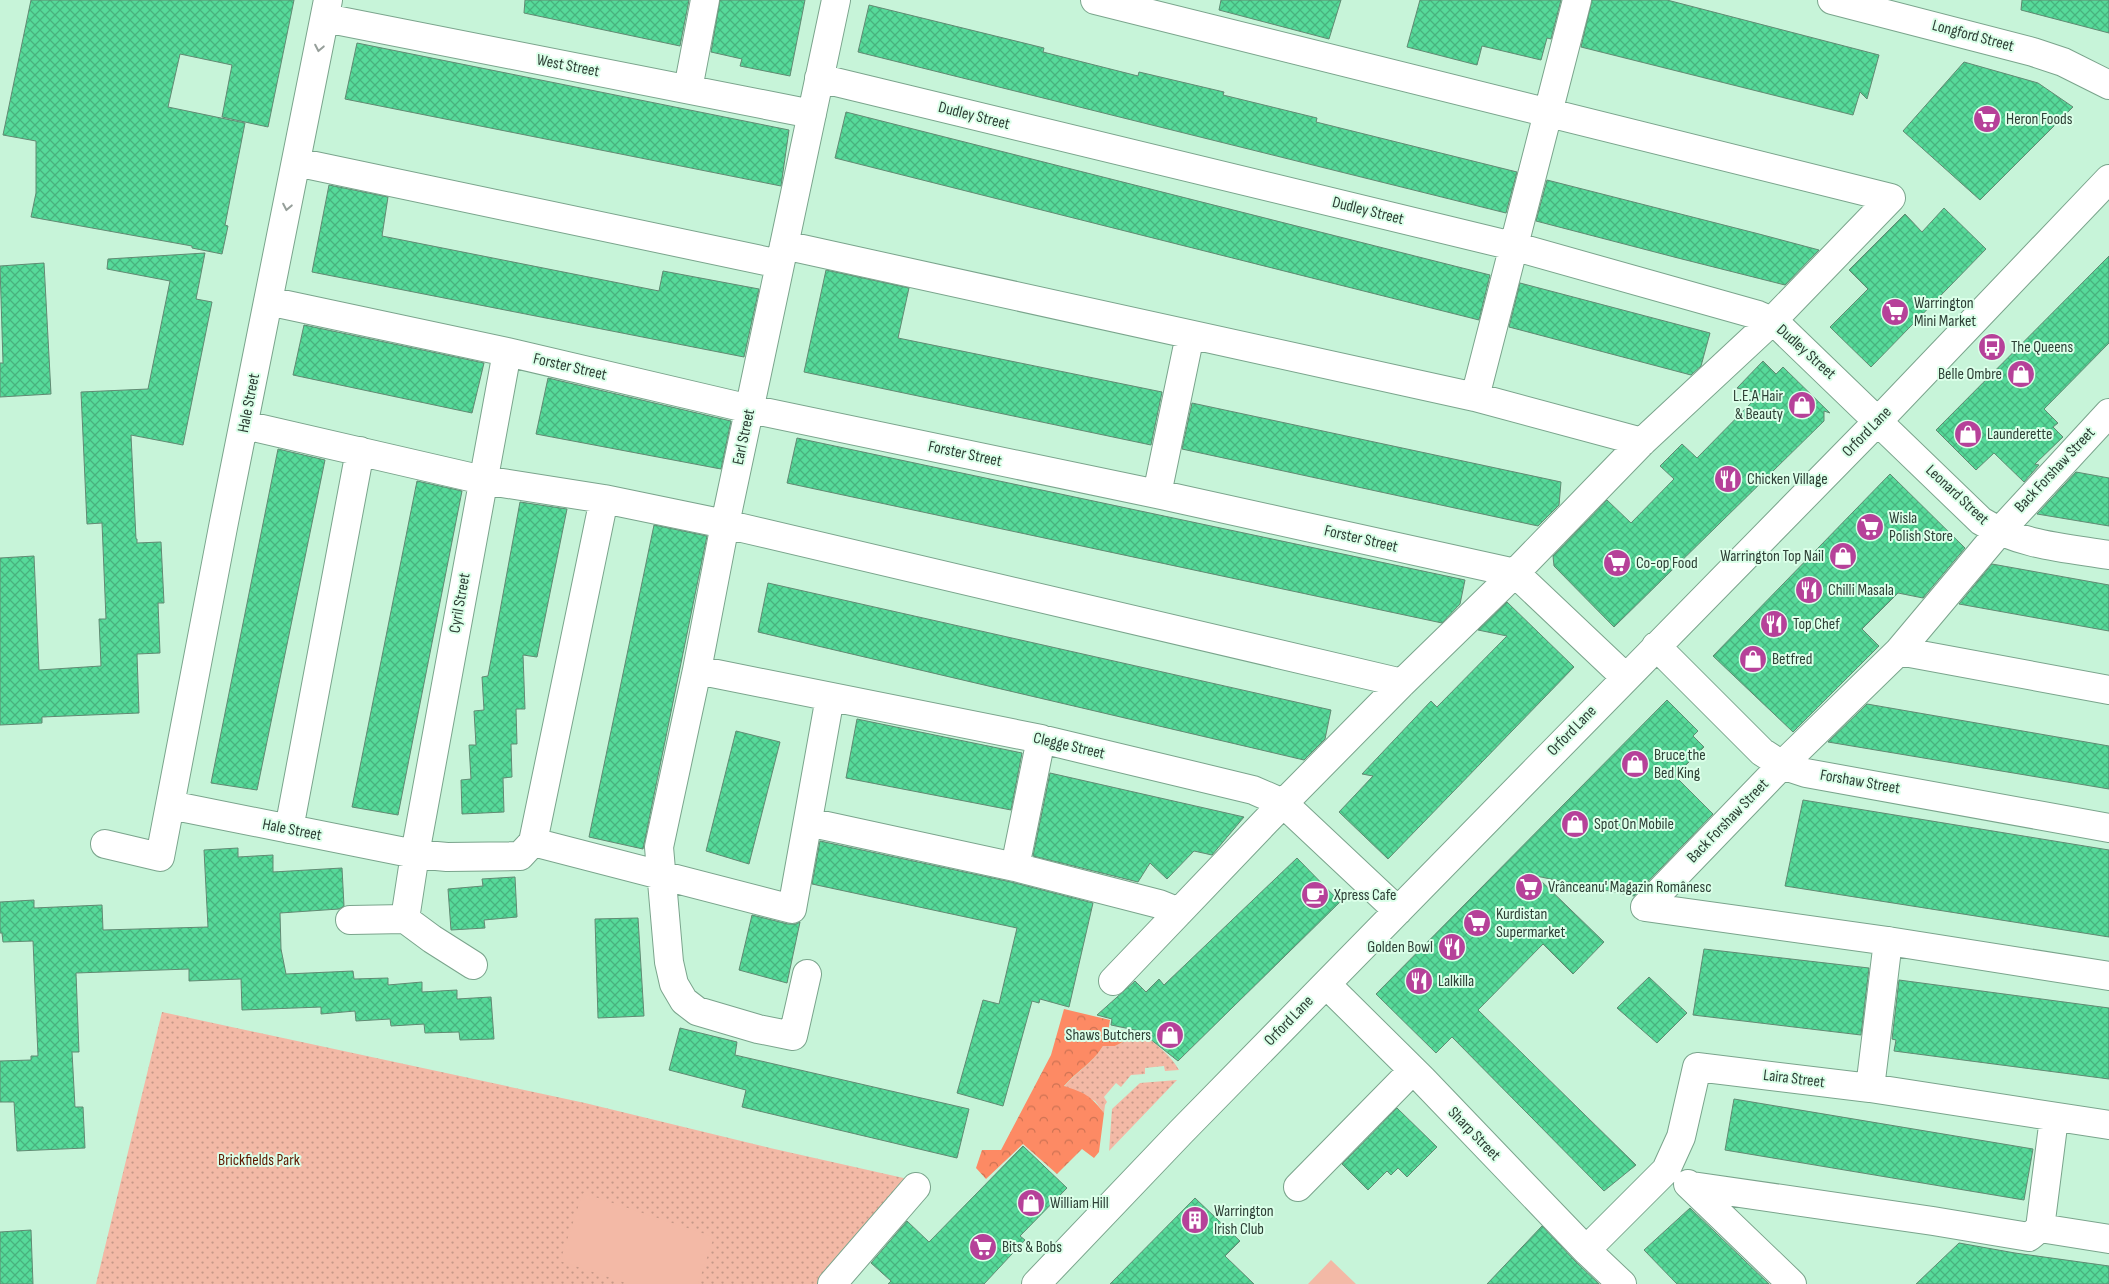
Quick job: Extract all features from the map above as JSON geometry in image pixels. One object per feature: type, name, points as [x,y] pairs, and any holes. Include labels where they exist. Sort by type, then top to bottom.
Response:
[{"type":"street","points":[[688,89],[705,0]]},
{"type":"street","name":"Earl Street","points":[[807,974],[793,1036],[758,1029],[696,1011],[684,1001],[674,984],[669,962],[659,847],[724,524],[836,0]]},
{"type":"street","points":[[1095,0],[1548,111],[1890,198],[1772,321],[1642,442],[1515,574],[1402,683],[1283,803],[1113,981]]},
{"type":"street","points":[[1475,398],[1577,0]]},
{"type":"street","name":"Longford Street","points":[[1832,0],[2033,52],[2063,62],[2109,85]]},
{"type":"street","name":"West Street","points":[[327,9],[688,89],[812,114]]},
{"type":"street","name":"Hale Street","points":[[105,844],[160,857],[327,9]]},
{"type":"street","name":"Dudley Street","points":[[820,78],[1513,246],[1758,315],[1772,321],[1878,420]]},
{"type":"street","points":[[296,162],[782,254],[1190,335],[1475,398],[1642,442]]},
{"type":"street","name":"Orford Lane","points":[[1036,1284],[1188,1125],[1878,420],[2109,179]]},
{"type":"street","name":"Forster Street","points":[[268,301],[507,352],[750,409],[1157,494],[1515,574]]},
{"type":"street","points":[[1157,494],[1190,335]]},
{"type":"street","name":"Cyril Street","points":[[405,919],[415,854],[507,352]]},
{"type":"street","name":"Back Forshaw Street","points":[[2109,413],[1999,532],[1899,650],[1645,906],[1888,941],[2109,976]]},
{"type":"street","name":"Leonard Street","points":[[1878,420],[1981,521],[1999,532],[2019,539],[2109,555]]},
{"type":"street","points":[[245,425],[483,480],[604,499],[724,524],[1402,683]]},
{"type":"street","points":[[289,830],[360,451]]},
{"type":"street","points":[[526,849],[604,499]]},
{"type":"street","points":[[1515,574],[1625,677]]},
{"type":"street","name":"Forshaw Street","points":[[1656,646],[1762,752],[1782,766],[1806,773],[2109,828]]},
{"type":"street","points":[[1899,650],[2109,690]]},
{"type":"street","name":"Clegge Street","points":[[696,670],[1041,739],[1253,790],[1283,803],[1398,911]]},
{"type":"street","points":[[415,854],[447,857],[526,849],[661,874],[792,909],[830,697]]},
{"type":"street","points":[[1015,867],[1041,739]]},
{"type":"street","name":"Hale Street","points":[[170,805],[415,854]]},
{"type":"street","points":[[808,822],[1015,867],[1159,904],[1179,912]]},
{"type":"street","points":[[350,920],[405,919],[473,965]]},
{"type":"street","points":[[1870,1088],[1888,941]]},
{"type":"street","name":"Sharp Street","points":[[1326,984],[1413,1070],[1586,1250],[1622,1284]]},
{"type":"street","name":"Laira Street","points":[[1586,1250],[1666,1170],[1681,1137],[1697,1067],[1870,1088],[2109,1125]]},
{"type":"street","points":[[1298,1187],[1413,1070]]},
{"type":"street","points":[[1692,1186],[2029,1237],[2040,1228],[2054,1118]]},
{"type":"street","points":[[1666,1170],[1692,1186],[1792,1284]]},
{"type":"street","points":[[832,1284],[916,1187]]},
{"type":"street","points":[[2040,1228],[2109,1238]]},
{"type":"green space","points":[[1064,1009],[1110,1020],[1108,1032],[1123,1030],[1123,1042],[1115,1046],[1103,1046],[1094,1058],[1064,1086],[1087,1095],[1104,1113],[1099,1152],[1094,1158],[1082,1149],[1057,1174],[1023,1144],[986,1179],[976,1168],[982,1150],[1001,1150],[1051,1055]]},
{"type":"green space","name":"Brickfields Park","points":[[162,1012],[585,1103],[908,1179],[818,1284],[96,1284]]},
{"type":"green space","points":[[1123,1030],[1139,1033],[1149,1039],[1167,1054],[1179,1070],[1165,1071],[1164,1066],[1145,1068],[1145,1074],[1131,1075],[1121,1087],[1116,1083],[1104,1097],[1107,1102],[1104,1113],[1095,1101],[1064,1087],[1095,1057],[1103,1046],[1115,1046],[1123,1042]]},
{"type":"green space","points":[[1177,1080],[1109,1151],[1112,1109],[1140,1083]]},
{"type":"green space","points":[[583,1193],[714,1237],[698,1284],[629,1284],[560,1261]]},
{"type":"green space","points":[[1331,1260],[1356,1284],[1308,1284]]},
{"type":"building","points":[[31,0],[294,0],[268,127],[222,117],[232,65],[180,54],[168,107],[245,123],[225,225],[228,226],[222,254],[192,248],[192,246],[31,217],[36,193],[36,141],[3,135]]},
{"type":"building","points":[[525,0],[689,0],[680,46],[524,13]]},
{"type":"building","points":[[720,0],[805,0],[790,76],[740,66],[742,59],[711,52]]},
{"type":"building","points":[[1221,0],[1341,0],[1329,39],[1219,10]]},
{"type":"building","points":[[1420,0],[1561,0],[1551,39],[1547,38],[1541,60],[1482,46],[1477,65],[1407,47]]},
{"type":"building","points":[[1592,0],[1667,0],[1879,55],[1867,99],[1860,92],[1853,115],[1581,47]]},
{"type":"building","points":[[2022,0],[2109,0],[2109,33],[2021,10]]},
{"type":"building","points":[[869,5],[1044,48],[1043,52],[1138,76],[1139,72],[1224,92],[1223,95],[1317,118],[1316,122],[1517,172],[1506,213],[858,52]]},
{"type":"building","points":[[357,43],[789,130],[781,186],[345,99]]},
{"type":"building","name":"Heron Foods","points":[[1964,62],[2038,83],[2073,107],[1980,200],[1903,131]]},
{"type":"building","points":[[846,112],[1490,275],[1479,320],[835,158]]},
{"type":"building","points":[[1547,180],[1819,250],[1785,285],[1678,258],[1536,221]]},
{"type":"building","points":[[329,185],[388,197],[382,236],[659,291],[663,271],[759,289],[744,357],[312,272]]},
{"type":"building","points":[[1944,208],[1986,249],[1871,367],[1830,327],[1868,289],[1849,270],[1905,214],[1922,232]]},
{"type":"building","points":[[205,253],[196,299],[212,302],[183,445],[131,435],[136,539],[137,543],[161,542],[164,603],[158,603],[160,653],[137,654],[139,713],[42,717],[42,723],[0,725],[0,558],[34,556],[39,670],[101,666],[99,619],[106,619],[102,523],[87,524],[81,392],[148,389],[170,281],[107,269],[108,259]]},
{"type":"building","points":[[2109,256],[2109,343],[2044,409],[2058,423],[2053,427],[2063,437],[2035,464],[2039,465],[2024,482],[1994,453],[1976,470],[1936,430]]},
{"type":"building","points":[[44,263],[51,394],[0,397],[0,363],[3,363],[0,266]]},
{"type":"building","points":[[826,270],[909,288],[898,338],[1162,392],[1151,445],[804,372]]},
{"type":"building","points":[[1520,283],[1710,333],[1701,366],[1691,375],[1509,327]]},
{"type":"building","points":[[304,325],[484,363],[472,413],[293,375]]},
{"type":"building","points":[[1763,361],[1776,374],[1783,367],[1830,413],[1824,411],[1824,421],[1614,627],[1554,566],[1553,556],[1607,500],[1631,523],[1674,479],[1660,466],[1682,444],[1697,458],[1760,394],[1737,388]]},
{"type":"building","points":[[548,378],[731,421],[721,469],[536,434]]},
{"type":"building","points":[[1192,403],[1561,482],[1559,505],[1538,526],[1182,449]]},
{"type":"building","points":[[797,438],[1465,580],[1460,604],[1442,623],[787,483]]},
{"type":"building","points":[[278,449],[325,460],[257,790],[211,783]]},
{"type":"building","points":[[2076,472],[2109,478],[2109,526],[2037,514]]},
{"type":"building","points":[[1890,474],[1965,548],[1923,598],[1898,593],[1862,629],[1879,646],[1793,732],[1713,656]]},
{"type":"building","points":[[417,481],[462,491],[398,815],[352,807]]},
{"type":"building","points":[[520,502],[567,509],[537,657],[523,655],[525,709],[516,709],[517,744],[511,744],[512,777],[503,778],[504,812],[462,814],[461,780],[471,779],[469,745],[476,745],[474,711],[484,710],[482,677],[488,676]]},
{"type":"building","points":[[654,525],[707,536],[643,849],[589,837]]},
{"type":"building","points":[[1992,564],[2109,585],[2109,631],[1959,604]]},
{"type":"building","points":[[768,583],[1331,710],[1325,739],[1304,760],[758,632]]},
{"type":"building","points":[[1507,602],[1574,667],[1388,859],[1339,812],[1373,776],[1362,774],[1431,701],[1437,707],[1507,636],[1478,630]]},
{"type":"building","points":[[1667,700],[1698,731],[1693,736],[1704,747],[1675,776],[1713,814],[1634,896],[1536,876],[1604,942],[1573,974],[1543,944],[1478,1010],[1636,1165],[1604,1191],[1452,1037],[1436,1053],[1376,994]]},
{"type":"building","points":[[1867,704],[2109,746],[2109,789],[1828,742]]},
{"type":"building","points":[[857,719],[1022,753],[1011,810],[846,778]]},
{"type":"building","points":[[736,731],[780,742],[749,864],[706,851]]},
{"type":"building","points":[[1050,773],[1244,817],[1212,855],[1194,851],[1167,879],[1150,863],[1138,882],[1033,856]]},
{"type":"building","points":[[1803,800],[2109,850],[2109,937],[1785,886]]},
{"type":"building","points":[[820,841],[1011,882],[1093,903],[1069,1007],[1040,999],[1039,1003],[1032,1001],[1003,1106],[957,1093],[983,1000],[999,1004],[1017,928],[812,884]]},
{"type":"building","points":[[238,848],[238,857],[273,855],[273,872],[342,868],[344,906],[339,909],[280,913],[281,949],[286,974],[353,971],[354,979],[388,978],[388,985],[422,982],[422,992],[457,990],[457,999],[491,997],[494,1039],[460,1040],[459,1032],[425,1033],[424,1024],[391,1026],[390,1019],[356,1021],[355,1011],[321,1014],[321,1007],[242,1010],[241,979],[189,981],[189,969],[76,973],[79,1052],[72,1052],[75,1107],[83,1107],[85,1148],[17,1151],[14,1102],[0,1102],[0,1061],[31,1060],[31,1056],[38,1056],[33,941],[3,942],[2,933],[0,933],[0,902],[34,900],[34,908],[102,905],[103,930],[208,927],[204,850]]},
{"type":"building","points":[[1297,858],[1340,902],[1178,1061],[1140,1031],[1111,1025],[1112,1019],[1097,1015],[1135,981],[1146,992],[1159,979],[1164,985]]},
{"type":"building","points":[[515,877],[517,917],[484,920],[485,928],[451,930],[448,889],[483,886],[482,879]]},
{"type":"building","points":[[752,915],[788,924],[800,922],[787,983],[739,970]]},
{"type":"building","points":[[638,918],[644,1016],[598,1018],[595,919]]},
{"type":"building","points":[[1704,949],[1869,968],[1861,1035],[1693,1015]]},
{"type":"building","points":[[1649,977],[1687,1013],[1657,1043],[1617,1008]]},
{"type":"building","points":[[1899,980],[2109,1008],[2109,1079],[1894,1051],[1896,1040],[1892,1039]]},
{"type":"building","points":[[680,1028],[737,1042],[735,1055],[969,1109],[957,1158],[742,1107],[746,1090],[669,1070]]},
{"type":"building","points":[[1734,1099],[2033,1149],[2024,1200],[1725,1150]]},
{"type":"building","points":[[1397,1108],[1437,1147],[1407,1177],[1398,1168],[1391,1175],[1387,1171],[1368,1190],[1342,1164]]},
{"type":"building","points":[[1023,1146],[1067,1188],[1020,1236],[1025,1240],[984,1284],[888,1284],[891,1281],[871,1263],[907,1221],[929,1242]]},
{"type":"building","name":"Warrington Irish Club","points":[[1195,1198],[1240,1241],[1225,1256],[1254,1284],[1110,1284]]},
{"type":"building","points":[[1690,1208],[1769,1284],[1677,1284],[1644,1250]]},
{"type":"building","points":[[1542,1226],[1575,1261],[1599,1284],[1487,1284]]},
{"type":"building","points":[[31,1230],[33,1284],[0,1284],[0,1232]]},
{"type":"building","points":[[1959,1243],[2109,1266],[2109,1284],[1916,1284]]},
{"type":"place","name":"Heron Foods","points":[[1987,119]]},
{"type":"place","name":"Warrington Mini Market","points":[[1895,312]]},
{"type":"place","name":"The Queens","points":[[1992,347]]},
{"type":"place","name":"Belle Ombre","points":[[2021,374]]},
{"type":"place","name":"L.E.A Hair & Beauty","points":[[1802,405]]},
{"type":"place","name":"Launderette","points":[[1968,434]]},
{"type":"place","name":"Chicken Village","points":[[1728,479]]},
{"type":"place","name":"Wisla Polish Store","points":[[1870,527]]},
{"type":"place","name":"Warrington Top Nail","points":[[1843,556]]},
{"type":"place","name":"Co-op Food","points":[[1617,563]]},
{"type":"place","name":"Chilli Masala","points":[[1809,590]]},
{"type":"place","name":"Top Chef","points":[[1774,624]]},
{"type":"place","name":"Betfred","points":[[1753,659]]},
{"type":"place","name":"Bruce the Bed King","points":[[1635,764]]},
{"type":"place","name":"Spot On Mobile","points":[[1575,824]]},
{"type":"place","name":"Vrânceanu' Magazin Românesc","points":[[1529,887]]},
{"type":"place","name":"Xpress Cafe","points":[[1315,895]]},
{"type":"place","name":"Kurdistan Supermarket","points":[[1477,923]]},
{"type":"place","name":"Golden Bowl","points":[[1452,947]]},
{"type":"place","name":"Lalkilla","points":[[1419,981]]},
{"type":"place","name":"Shaws Butchers","points":[[1170,1035]]},
{"type":"place","name":"William Hill","points":[[1031,1203]]},
{"type":"place","name":"Warrington Irish Club","points":[[1195,1220]]},
{"type":"place","name":"Bits & Bobs","points":[[983,1247]]}]
